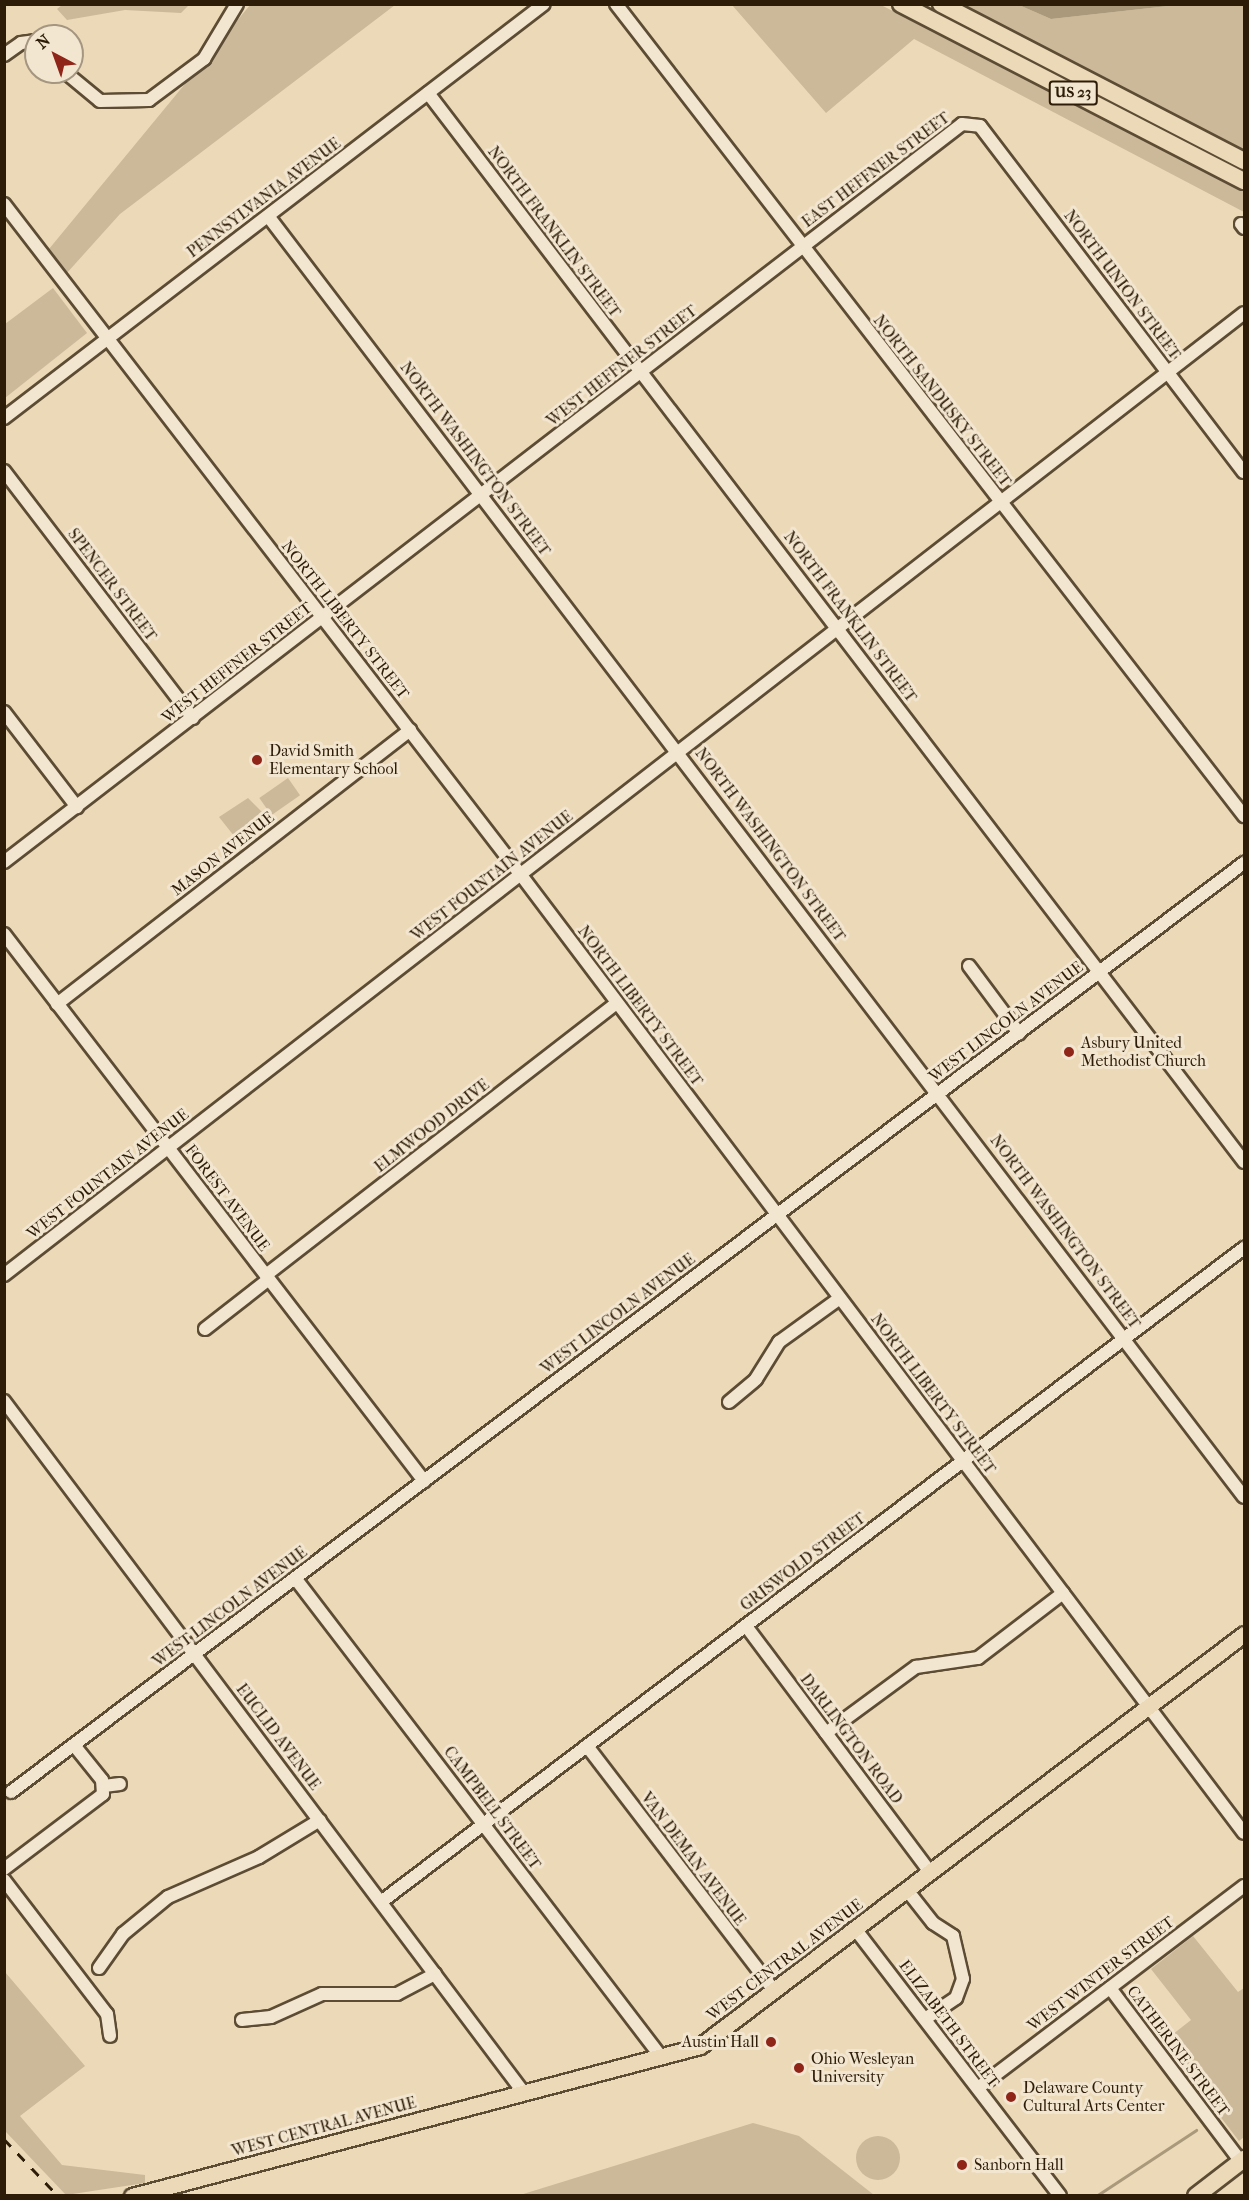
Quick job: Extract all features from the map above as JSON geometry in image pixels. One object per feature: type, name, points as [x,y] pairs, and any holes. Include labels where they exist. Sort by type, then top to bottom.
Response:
[{"type":"highway","name":"US 23","points":[[901,4],[1245,181]]},
{"type":"highway","name":"US 23","points":[[941,4],[1245,161]]},
{"type":"highway","points":[[1196,2196],[1243,2160]]},
{"type":"main road","name":"WEST CENTRAL AVENUE","points":[[132,2196],[662,2058],[700,2046],[1245,1634]]},
{"type":"street","points":[[79,84],[100,101],[124,105],[148,100],[204,59],[237,4]]},
{"type":"street","name":"PENNSYLVANIA AVENUE","points":[[4,418],[544,4]]},
{"type":"street","name":"NORTH SANDUSKY STREET","points":[[616,4],[1000,504],[1245,816]]},
{"type":"street","points":[[4,55],[24,43]]},
{"type":"street","name":"NORTH FRANKLIN STREET","points":[[428,93],[1245,1162]]},
{"type":"street","name":"EAST HEFFNER STREET","points":[[802,247],[970,123]]},
{"type":"street","name":"NORTH UNION STREET","points":[[970,123],[980,126],[1245,472]]},
{"type":"street","name":"NORTH LIBERTY STREET","points":[[5,205],[521,875],[1245,1833]]},
{"type":"street","name":"NORTH WASHINGTON STREET","points":[[268,216],[1245,1497]]},
{"type":"street","name":"WEST HEFFNER STREET","points":[[4,862],[802,247]]},
{"type":"street","name":"WEST FOUNTAIN AVENUE","points":[[4,1275],[1245,313]]},
{"type":"street","name":"SPENCER STREET","points":[[4,471],[193,718]]},
{"type":"street","points":[[4,712],[77,807]]},
{"type":"street","name":"MASON AVENUE","points":[[57,1004],[410,730]]},
{"type":"street","name":"WEST LINCOLN AVENUE","points":[[11,1792],[1245,863]]},
{"type":"street","name":"FOREST AVENUE","points":[[4,934],[424,1481]]},
{"type":"street","points":[[969,966],[1019,1033]]},
{"type":"street","name":"ELMWOOD DRIVE","points":[[205,1329],[267,1277],[617,1003]]},
{"type":"street","name":"GRISWOLD STREET","points":[[381,1902],[1245,1248]]},
{"type":"street","points":[[729,1402],[756,1379],[779,1342],[840,1298]]},
{"type":"street","name":"EUCLID AVENUE","points":[[4,1401],[525,2093]]},
{"type":"street","name":"CAMPBELL STREET","points":[[295,1578],[662,2058]]},
{"type":"street","points":[[826,1733],[916,1666],[978,1658],[1063,1593]]},
{"type":"street","name":"DARLINGTON ROAD","points":[[746,1626],[930,1872]]},
{"type":"street","points":[[4,1869],[102,1796],[104,1786],[74,1745]]},
{"type":"street","name":"VAN DEMAN AVENUE","points":[[587,1746],[774,1991]]},
{"type":"street","points":[[104,1786],[120,1784]]},
{"type":"street","points":[[99,1968],[123,1934],[168,1897],[259,1857],[320,1820]]},
{"type":"street","points":[[4,1880],[107,2013],[110,2036]]},
{"type":"street","name":"WEST WINTER STREET","points":[[978,2088],[1245,1886]]},
{"type":"street","points":[[907,1890],[933,1923],[953,1936],[963,1979],[956,1998],[925,2019]]},
{"type":"street","name":"ELIZABETH STREET","points":[[856,1929],[978,2088],[1053,2193]]},
{"type":"street","points":[[242,2020],[271,2017],[322,1994],[397,1994],[435,1974]]},
{"type":"street","name":"CATHERINE STREET","points":[[1110,1988],[1243,2160]]},
{"type":"shaded area","points":[[62,5],[189,5],[181,13],[125,10],[67,20],[57,9]]},
{"type":"shaded area","points":[[250,5],[395,5],[120,214],[66,274],[49,249]]},
{"type":"shaded area","points":[[732,5],[881,5],[1244,190],[1244,212],[914,39],[826,113]]},
{"type":"shaded area","points":[[958,5],[1019,5],[1051,19],[1177,5],[1244,5],[1244,151]]},
{"type":"shaded area","points":[[1019,5],[1177,5],[1051,19]]},
{"type":"shaded area","points":[[53,288],[87,333],[5,398],[5,324]]},
{"type":"shaded area","points":[[288,778],[300,795],[271,815],[259,798]]},
{"type":"shaded area","points":[[248,798],[271,821],[238,841],[219,817]]},
{"type":"shaded area","points":[[1193,1936],[1238,1992],[1244,1988],[1244,2137],[1239,2141],[1163,2042],[1191,2020],[1151,1969]]},
{"type":"shaded area","points":[[5,1972],[85,2066],[20,2116],[62,2165],[145,2175],[145,2183],[66,2195],[5,2131]]},
{"type":"shaded area","points":[[753,2123],[799,2136],[874,2195],[520,2195]]},
{"type":"shaded area","points":[[878,2136],[893,2143],[900,2158],[893,2173],[878,2180],[863,2173],[856,2158],[863,2143]]},
{"type":"waterway","points":[[1096,2196],[1196,2130]]},
{"type":"railway","points":[[4,2139],[58,2196]]},
{"type":"place","name":"David Smith Elementary School","points":[[257,760]]},
{"type":"place","name":"Asbury United Methodist Church","points":[[1069,1052]]},
{"type":"place","name":"Austin Hall","points":[[771,2042]]},
{"type":"place","name":"Ohio Wesleyan University","points":[[799,2068]]},
{"type":"place","name":"Delaware County Cultural Arts Center","points":[[1011,2097]]},
{"type":"place","name":"Sanborn Hall","points":[[962,2165]]}]
